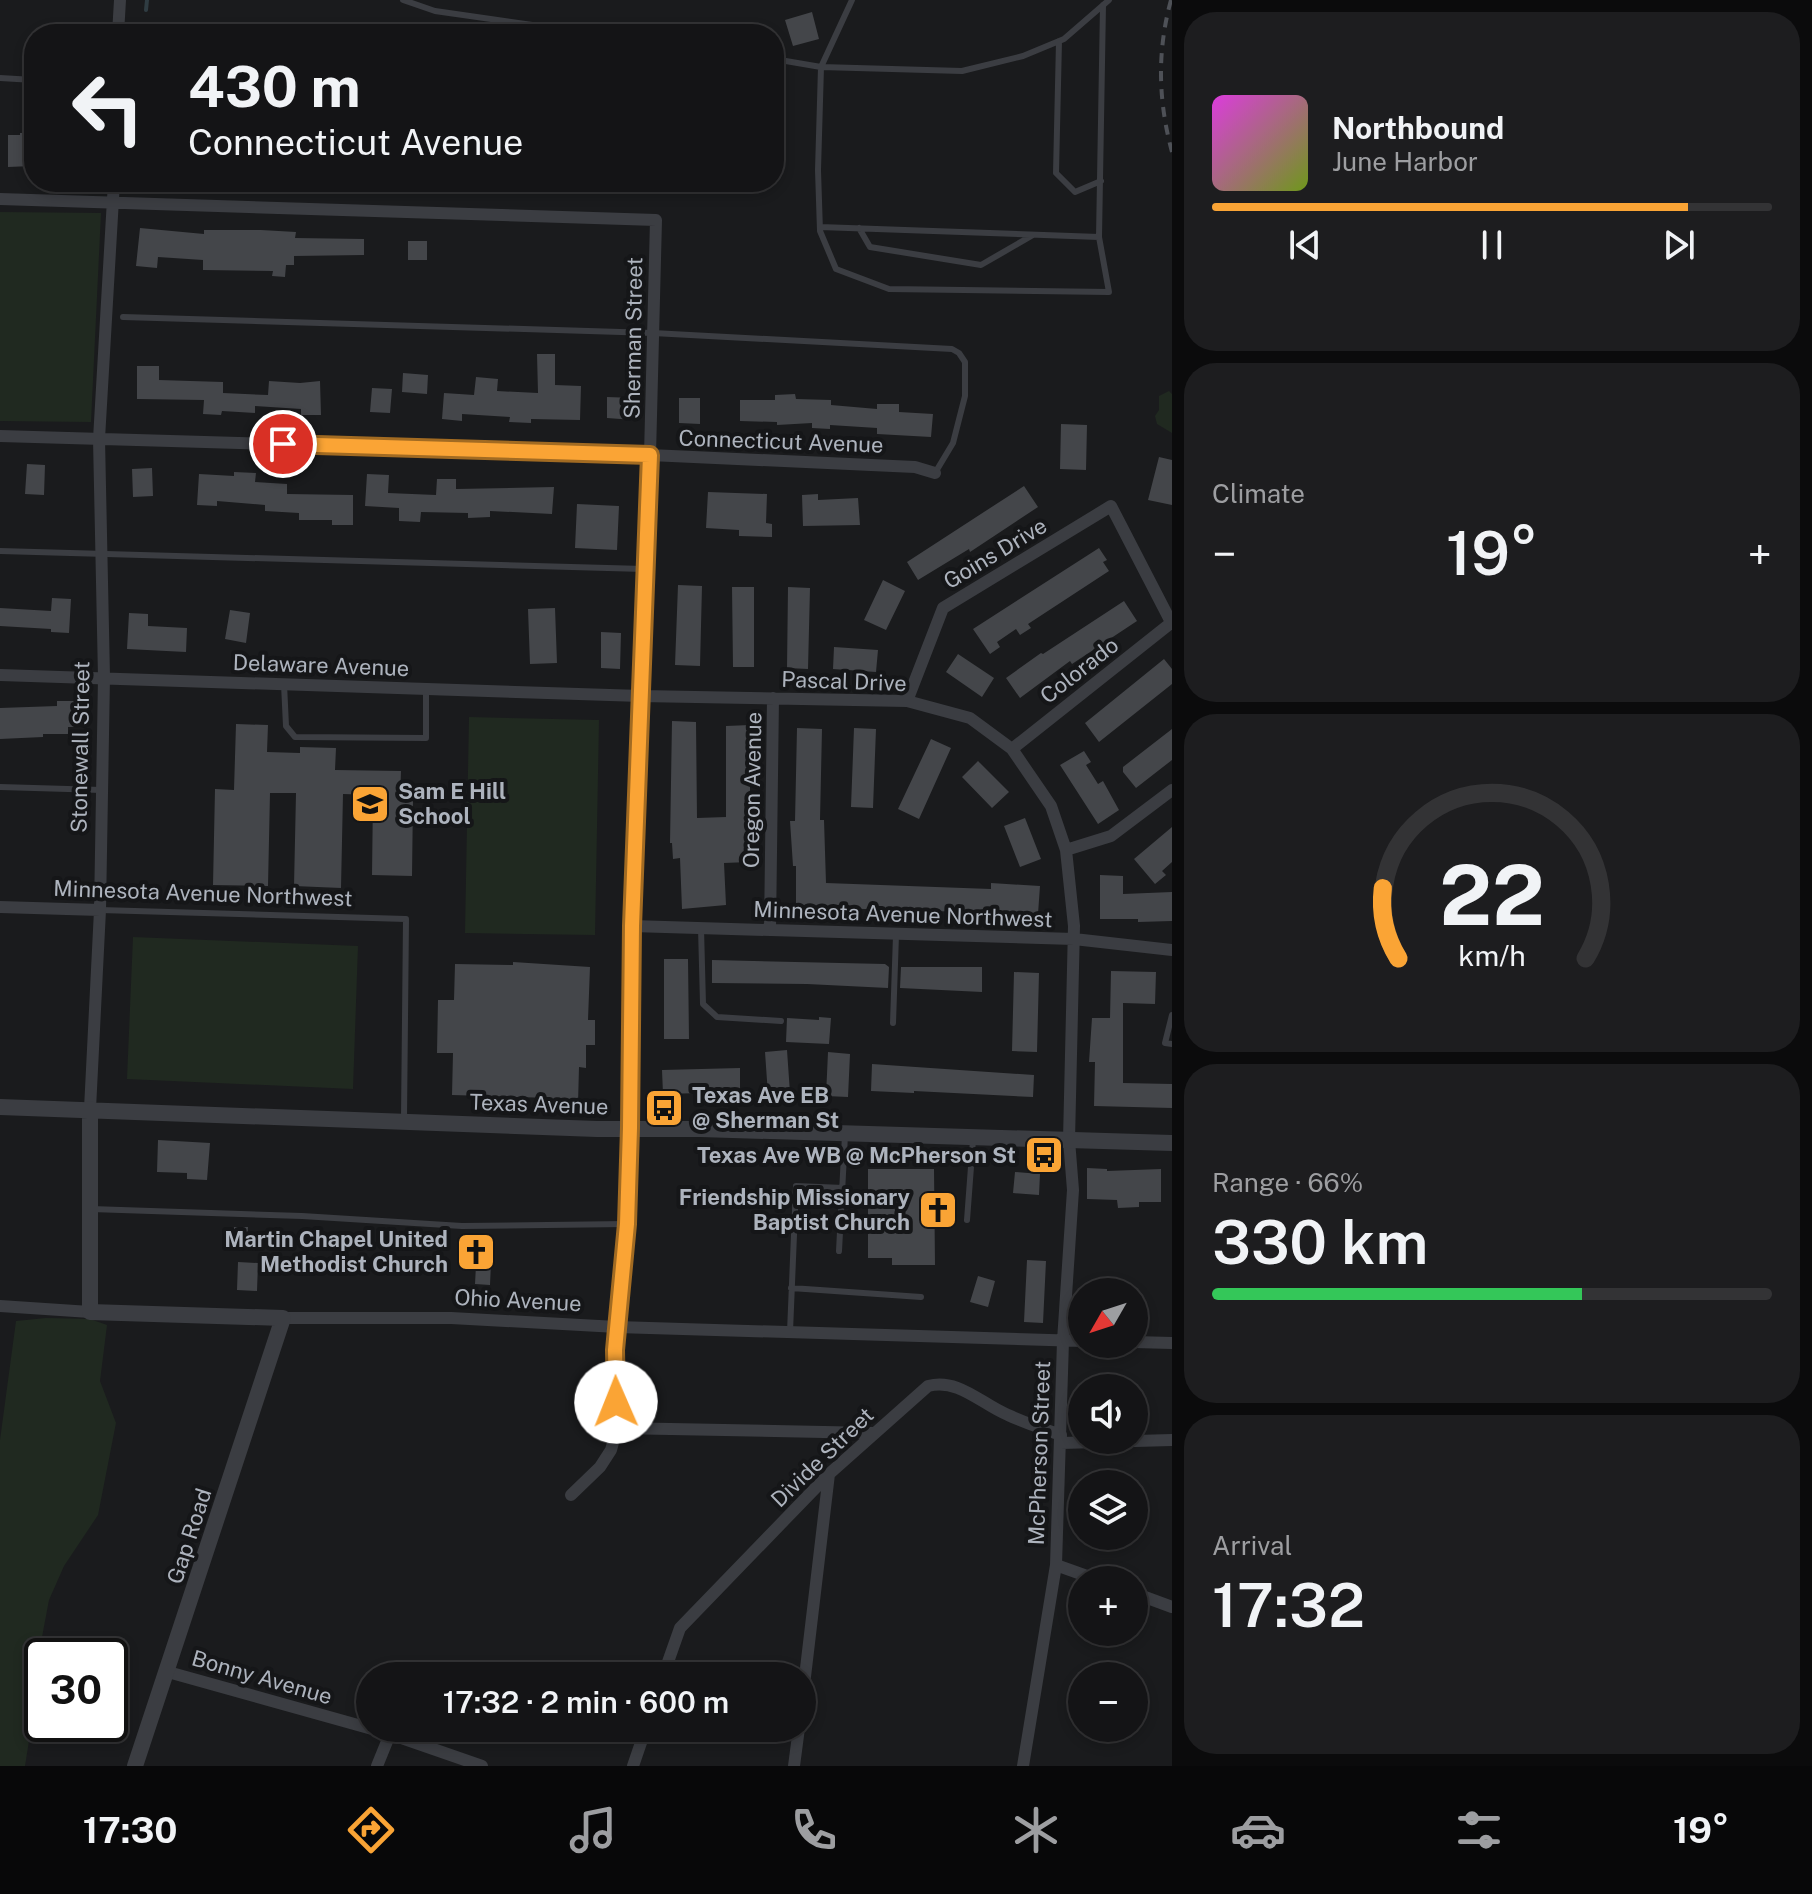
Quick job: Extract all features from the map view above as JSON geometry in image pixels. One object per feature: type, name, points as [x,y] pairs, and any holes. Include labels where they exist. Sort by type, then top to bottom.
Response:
[{"type":"street","points":[[119,24],[120,0]]},
{"type":"street","name":"Stonewall Street","points":[[90,1312],[90,1109],[100,910],[104,677],[99,439],[114,192]]},
{"type":"street","points":[[0,199],[114,204]]},
{"type":"street","name":"Sherman Street","points":[[114,204],[656,220],[632,926],[627,1224],[617,1327],[617,1428],[611,1450],[600,1467],[571,1495]]},
{"type":"street","name":"Connecticut Avenue","points":[[0,436],[650,455],[915,467],[935,473]]},
{"type":"street","name":"Goins Drive","points":[[907,701],[943,608],[1111,506],[1172,624]]},
{"type":"street","name":"Colorado","points":[[1012,749],[1172,624]]},
{"type":"street","name":"Delaware Avenue","points":[[0,675],[641,696]]},
{"type":"street","name":"Pascal Drive","points":[[641,696],[907,701],[970,718],[1012,749],[1051,806],[1066,850],[1074,939],[1069,1140]]},
{"type":"street","name":"Oregon Avenue","points":[[770,930],[773,698]]},
{"type":"street","points":[[1066,850],[1111,836],[1172,790]]},
{"type":"street","name":"Minnesota Avenue Northwest","points":[[0,907],[100,910]]},
{"type":"street","name":"Minnesota Avenue Northwest","points":[[632,926],[1074,939],[1172,950]]},
{"type":"street","name":"Texas Avenue","points":[[0,1107],[404,1122],[1172,1143]]},
{"type":"street","name":"McPherson Street","points":[[1023,1766],[1056,1565],[1063,1341],[1073,1190],[1069,1140]]},
{"type":"street","name":"Ohio Avenue","points":[[0,1306],[90,1312],[283,1318],[451,1318],[617,1327],[1068,1341]]},
{"type":"street","name":"Gap Road","points":[[135,1766],[283,1318]]},
{"type":"street","points":[[1148,1342],[1172,1343]]},
{"type":"street","name":"Divide Street","points":[[668,1662],[680,1628],[829,1474],[928,1386],[942,1382],[1061,1439]]},
{"type":"street","points":[[617,1428],[874,1433]]},
{"type":"street","points":[[1061,1439],[1172,1440]]},
{"type":"street","points":[[807,1662],[829,1474]]},
{"type":"street","points":[[1056,1565],[1068,1569]]},
{"type":"street","points":[[1148,1598],[1172,1607]]},
{"type":"street","name":"Bonny Avenue","points":[[168,1672],[356,1725]]},
{"type":"street","points":[[377,1766],[387,1742]]},
{"type":"street","name":"Bonny Avenue","points":[[413,1742],[482,1766]]},
{"type":"street","points":[[633,1766],[641,1742]]},
{"type":"street","points":[[794,1766],[797,1742]]},
{"type":"lane","points":[[403,0],[435,11],[526,24]]},
{"type":"lane","points":[[852,0],[821,67],[820,227],[836,269],[889,289],[1109,292],[1099,237],[1106,3]]},
{"type":"lane","points":[[784,61],[821,67],[962,71],[1023,56],[1059,41],[1106,3]]},
{"type":"lane","points":[[1059,41],[1056,173],[1075,192],[1101,181]]},
{"type":"lane","points":[[0,78],[24,79]]},
{"type":"lane","points":[[820,227],[1099,237]]},
{"type":"lane","points":[[859,228],[870,247],[981,265],[1033,235]]},
{"type":"lane","points":[[123,317],[653,333],[952,349],[965,362],[965,396],[953,443],[935,473]]},
{"type":"lane","points":[[0,551],[646,569]]},
{"type":"lane","points":[[284,684],[286,726],[295,737],[426,738],[426,688]]},
{"type":"lane","points":[[0,787],[102,790]]},
{"type":"lane","name":"Minnesota Avenue Northwest","points":[[100,910],[406,919],[404,1122]]},
{"type":"lane","points":[[701,928],[703,1004],[717,1017],[781,1021]]},
{"type":"lane","points":[[893,1023],[896,934]]},
{"type":"lane","points":[[1172,1015],[1165,1043],[1172,1044]]},
{"type":"lane","points":[[839,1251],[845,1133]]},
{"type":"lane","points":[[967,1220],[973,1137]]},
{"type":"lane","points":[[790,1332],[796,1186],[843,1188]]},
{"type":"lane","points":[[91,1209],[302,1216],[462,1226],[627,1224]]},
{"type":"lane","points":[[791,1288],[921,1297]]},
{"type":"shaded area","points":[[0,212],[101,213],[91,422],[0,421]]},
{"type":"shaded area","points":[[1169,391],[1172,394],[1172,433],[1157,424],[1155,416],[1159,410],[1159,396]]},
{"type":"shaded area","points":[[469,717],[599,720],[595,935],[465,933]]},
{"type":"shaded area","points":[[133,937],[358,946],[353,1089],[127,1079]]},
{"type":"shaded area","points":[[90,1319],[107,1325],[100,1381],[116,1423],[98,1515],[64,1566],[49,1600],[42,1638],[24,1638],[24,1742],[29,1742],[25,1766],[0,1766],[0,1440],[16,1321]]},
{"type":"building","points":[[812,12],[819,39],[793,46],[785,20]]},
{"type":"building","points":[[24,133],[24,166],[8,167],[8,135]]},
{"type":"building","points":[[140,228],[204,234],[204,230],[261,230],[296,232],[295,238],[364,239],[364,255],[294,256],[294,265],[286,265],[285,277],[272,276],[273,271],[203,270],[203,260],[158,257],[157,268],[136,266]]},
{"type":"building","points":[[408,241],[427,241],[427,260],[408,260]]},
{"type":"building","points":[[537,354],[555,354],[555,385],[581,386],[580,420],[509,422],[510,417],[462,414],[462,421],[442,419],[444,393],[474,395],[476,377],[498,379],[497,391],[538,393]]},
{"type":"building","points":[[137,366],[159,366],[159,380],[223,382],[223,393],[268,395],[269,381],[320,381],[321,415],[301,415],[301,409],[255,406],[255,413],[222,411],[221,415],[203,414],[204,400],[137,399]]},
{"type":"building","points":[[403,373],[428,375],[427,394],[402,392]]},
{"type":"building","points":[[372,388],[392,389],[390,413],[370,412]]},
{"type":"building","points":[[795,394],[796,399],[831,400],[831,405],[877,409],[877,404],[899,404],[899,412],[933,414],[931,437],[877,434],[877,428],[830,425],[830,429],[812,428],[812,423],[777,425],[777,422],[740,421],[740,400],[775,400],[775,395]]},
{"type":"building","points":[[607,397],[634,398],[634,420],[607,418]]},
{"type":"building","points":[[679,398],[700,398],[700,424],[679,423]]},
{"type":"building","points":[[1061,424],[1087,425],[1086,470],[1060,469]]},
{"type":"building","points":[[1159,457],[1172,460],[1172,505],[1148,500]]},
{"type":"building","points":[[27,464],[45,465],[44,495],[25,494]]},
{"type":"building","points":[[152,468],[153,496],[133,497],[132,469]]},
{"type":"building","points":[[234,472],[256,473],[255,482],[287,484],[287,494],[353,495],[353,525],[332,525],[332,520],[299,520],[299,513],[265,511],[265,505],[217,501],[217,506],[197,505],[199,474],[234,476]]},
{"type":"building","points":[[367,474],[389,475],[388,493],[436,495],[437,479],[456,479],[456,489],[554,487],[552,514],[490,511],[490,517],[468,518],[468,513],[421,512],[420,522],[399,521],[399,508],[365,506]]},
{"type":"building","points":[[1024,486],[1038,507],[970,552],[969,549],[918,580],[907,562]]},
{"type":"building","points":[[708,492],[767,494],[766,523],[772,524],[772,537],[739,536],[739,530],[706,528]]},
{"type":"building","points":[[818,494],[818,500],[858,498],[860,525],[803,526],[802,495]]},
{"type":"building","points":[[577,504],[619,506],[617,550],[575,548]]},
{"type":"building","points":[[1099,548],[1107,560],[1103,562],[1109,571],[1028,624],[1031,628],[1020,635],[1016,629],[997,642],[1000,647],[990,654],[973,629]]},
{"type":"building","points":[[883,580],[905,591],[886,630],[864,620]]},
{"type":"building","points":[[678,585],[702,586],[700,666],[675,665]]},
{"type":"building","points":[[732,587],[754,587],[754,667],[733,667]]},
{"type":"building","points":[[788,587],[810,588],[808,669],[787,668]]},
{"type":"building","points":[[52,598],[71,599],[69,633],[0,626],[0,608],[51,611]]},
{"type":"building","points":[[1124,601],[1137,621],[1072,664],[1070,661],[1020,698],[1006,678]]},
{"type":"building","points":[[555,608],[557,663],[530,664],[528,609]]},
{"type":"building","points":[[230,610],[250,613],[246,643],[225,639]]},
{"type":"building","points":[[129,613],[148,614],[148,626],[187,628],[186,652],[127,649]]},
{"type":"building","points":[[601,632],[621,633],[620,669],[601,668]]},
{"type":"building","points":[[834,647],[878,650],[876,672],[833,669]]},
{"type":"building","points":[[958,654],[994,678],[982,697],[946,672]]},
{"type":"building","points":[[1164,659],[1172,669],[1172,684],[1099,742],[1085,723]]},
{"type":"building","points":[[57,701],[76,701],[76,727],[68,727],[68,734],[0,739],[0,708],[57,706]]},
{"type":"building","points":[[672,721],[696,722],[697,818],[726,817],[726,726],[750,725],[750,803],[744,803],[749,862],[724,863],[726,905],[682,909],[680,858],[673,859],[670,843]]},
{"type":"building","points":[[236,724],[268,725],[267,752],[300,753],[300,747],[336,748],[335,770],[401,771],[400,799],[413,799],[412,876],[372,875],[373,795],[343,794],[341,888],[294,886],[296,793],[270,793],[268,886],[213,885],[215,789],[234,790]]},
{"type":"building","points":[[797,728],[822,729],[820,820],[824,820],[826,883],[991,889],[991,883],[1040,886],[1038,914],[796,907],[796,866],[793,866],[790,821],[795,821]]},
{"type":"building","points":[[854,728],[876,729],[873,808],[851,807]]},
{"type":"building","points":[[1172,729],[1172,760],[1136,788],[1123,772],[1123,767]]},
{"type":"building","points":[[931,739],[951,748],[919,819],[898,809]]},
{"type":"building","points":[[1084,751],[1091,762],[1086,765],[1098,784],[1103,781],[1119,810],[1098,824],[1060,765]]},
{"type":"building","points":[[978,761],[1009,792],[992,808],[962,777]]},
{"type":"building","points":[[1025,818],[1041,859],[1020,867],[1004,826]]},
{"type":"building","points":[[1172,827],[1172,862],[1162,871],[1166,875],[1155,884],[1134,859]]},
{"type":"building","points":[[1100,875],[1123,876],[1123,894],[1172,892],[1172,921],[1100,919]]},
{"type":"building","points":[[664,959],[688,959],[689,1039],[664,1039]]},
{"type":"building","points":[[712,960],[885,964],[889,967],[888,988],[712,983]]},
{"type":"building","points":[[513,962],[590,967],[588,1020],[595,1020],[595,1045],[586,1045],[586,1068],[579,1067],[578,1104],[552,1104],[552,1098],[452,1095],[453,1053],[437,1053],[438,1000],[454,1000],[455,964],[513,965]]},
{"type":"building","points":[[901,967],[982,967],[982,992],[900,988]]},
{"type":"building","points":[[1111,971],[1156,972],[1155,1004],[1123,1003],[1123,1083],[1172,1084],[1172,1108],[1094,1106],[1095,1062],[1089,1062],[1092,1018],[1110,1018]]},
{"type":"building","points":[[1014,972],[1039,973],[1037,1052],[1012,1051]]},
{"type":"building","points":[[819,1017],[831,1018],[829,1044],[786,1042],[787,1018],[819,1020]]},
{"type":"building","points":[[787,1050],[790,1093],[768,1095],[765,1052]]},
{"type":"building","points":[[828,1052],[850,1054],[848,1097],[826,1096]]},
{"type":"building","points":[[872,1064],[1034,1075],[1033,1097],[871,1091]]},
{"type":"building","points":[[740,1068],[740,1092],[663,1094],[662,1070]]},
{"type":"building","points":[[158,1140],[210,1143],[207,1180],[187,1179],[187,1173],[157,1172]]},
{"type":"building","points":[[1087,1168],[1107,1171],[1161,1169],[1161,1202],[1139,1202],[1139,1207],[1118,1208],[1117,1200],[1087,1199]]},
{"type":"building","points":[[868,1169],[934,1169],[935,1265],[892,1265],[892,1258],[868,1258]]},
{"type":"building","points":[[1015,1172],[1040,1174],[1039,1195],[1013,1193]]},
{"type":"building","points":[[234,1227],[248,1227],[247,1243],[233,1243]]},
{"type":"building","name":"Martin Chapel United Methodist Church","points":[[460,1239],[492,1241],[490,1285],[475,1284],[476,1265],[459,1264]]},
{"type":"building","points":[[1027,1260],[1046,1261],[1043,1323],[1024,1322]]},
{"type":"building","points":[[238,1262],[258,1263],[257,1291],[237,1290]]},
{"type":"building","points":[[978,1276],[995,1281],[988,1307],[970,1302]]},
{"type":"waterway","points":[[146,10],[147,0]]},
{"type":"railway","points":[[1171,0],[1163,38],[1161,76],[1172,152]]},
{"type":"place","name":"Sam E Hill School","points":[[370,804]]},
{"type":"place","name":"Texas Ave EB @ Sherman St","points":[[664,1108]]},
{"type":"place","name":"Texas Ave WB @ McPherson St","points":[[1044,1155]]},
{"type":"place","name":"Friendship Missionary Baptist Church","points":[[938,1210]]},
{"type":"place","name":"Martin Chapel United Methodist Church","points":[[476,1252]]},
{"type":"route","points":[[283,444],[650,455],[632,926],[627,1224],[615,1350],[616,1402]]}]
